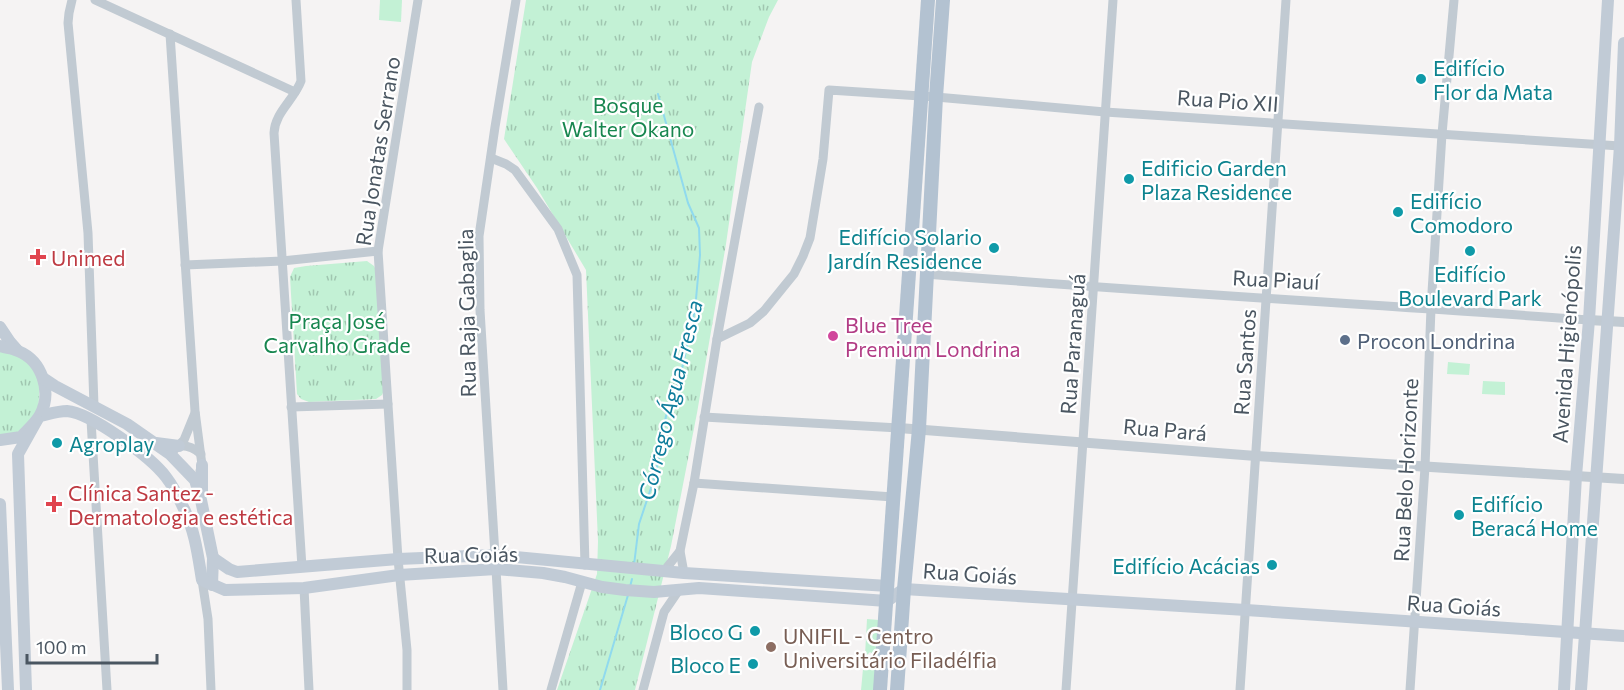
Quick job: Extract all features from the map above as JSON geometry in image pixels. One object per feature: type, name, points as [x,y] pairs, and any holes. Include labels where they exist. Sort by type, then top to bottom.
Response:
[{"type":"main road","points":[[897,690],[919,429],[926,274],[928,0]]},
{"type":"main road","points":[[880,690],[916,178],[943,0]]},
{"type":"main road","name":"Avenida Higienópolis","points":[[1564,690],[1608,0]]},
{"type":"main road","name":"Avenida Higienópolis","points":[[1581,690],[1607,321],[1622,146],[1624,43]]},
{"type":"main road","points":[[916,178],[921,210],[919,267],[926,274]]},
{"type":"main road","points":[[0,327],[17,350]]},
{"type":"main road","points":[[0,346],[17,350],[36,364],[43,378],[45,397],[38,418],[18,454],[26,690]]},
{"type":"main road","points":[[43,378],[127,424],[151,442],[174,450],[195,480],[201,500],[213,558],[207,583]]},
{"type":"main road","points":[[0,440],[21,437],[38,418],[58,411],[76,413],[119,436],[165,476],[185,510],[197,543],[207,583]]},
{"type":"main road","points":[[165,476],[165,467],[174,450]]},
{"type":"main road","points":[[201,500],[202,460]]},
{"type":"main road","points":[[165,476],[181,482],[195,480]]},
{"type":"main road","points":[[0,506],[8,690]]},
{"type":"main road","name":"Rua Goiás","points":[[213,558],[237,572],[398,559],[495,555],[684,573],[888,586]]},
{"type":"main road","points":[[585,565],[602,570],[655,577],[666,591]]},
{"type":"main road","name":"Rua Goiás","points":[[207,583],[225,590],[304,588],[399,575],[496,570],[543,573],[602,587],[644,591],[699,588],[887,601],[904,589],[1246,609],[1624,636]]},
{"type":"main road","points":[[684,573],[688,582],[699,588]]},
{"type":"street","points":[[72,0],[68,23],[88,233],[94,406]]},
{"type":"street","points":[[95,0],[295,92]]},
{"type":"street","points":[[296,0],[301,81],[274,127],[302,567]]},
{"type":"street","name":"Rua Jonatas Serrano","points":[[407,690],[407,650],[399,575],[378,251],[418,0]]},
{"type":"street","name":"Rua Raja Gabaglia","points":[[495,555],[480,310],[479,236],[516,0]]},
{"type":"street","name":"Rua Paranaguá","points":[[1066,690],[1113,0]]},
{"type":"street","name":"Rua Santos","points":[[1240,690],[1286,0]]},
{"type":"street","name":"Rua Belo Horizonte","points":[[1410,690],[1425,468],[1431,308],[1442,134],[1454,0]]},
{"type":"street","points":[[170,34],[195,411],[202,460],[195,480]]},
{"type":"street","name":"Rua Pio XII","points":[[717,339],[750,323],[764,311],[794,274],[803,256],[810,238],[822,169],[829,90],[929,96],[1105,112],[1622,146]]},
{"type":"street","points":[[684,573],[680,551],[694,483],[717,339],[759,107]]},
{"type":"street","points":[[491,158],[515,170],[558,230],[577,274],[585,565]]},
{"type":"street","points":[[185,265],[282,261],[378,251]]},
{"type":"street","name":"Rua Piauí","points":[[926,274],[1093,288],[1624,322]]},
{"type":"street","points":[[291,407],[388,404]]},
{"type":"street","points":[[174,450],[184,440],[195,411]]},
{"type":"street","name":"Rua Pará","points":[[704,417],[919,429],[1425,468],[1624,479]]},
{"type":"street","points":[[91,420],[107,690]]},
{"type":"street","points":[[174,450],[189,446],[195,449],[202,460]]},
{"type":"street","points":[[694,483],[893,497]]},
{"type":"street","points":[[664,571],[680,551]]},
{"type":"street","points":[[496,570],[503,690]]},
{"type":"street","points":[[550,690],[582,582]]},
{"type":"street","points":[[207,583],[211,690]]},
{"type":"street","points":[[304,588],[309,690]]},
{"type":"street","points":[[664,612],[679,590]]},
{"type":"street","points":[[643,690],[664,612],[666,591]]},
{"type":"green space","points":[[380,0],[402,0],[401,22],[379,20]]},
{"type":"green space","name":"Bosque Walter Okano","points":[[526,0],[778,0],[752,62],[726,244],[697,413],[671,546],[635,690],[557,690],[597,574],[598,541],[586,270],[537,188],[504,139]]},
{"type":"green space","name":"Praça José Carvalho Grade","points":[[367,261],[374,266],[377,272],[385,388],[382,395],[376,399],[309,402],[301,399],[297,394],[290,277],[294,268]]},
{"type":"green space","points":[[0,351],[12,353],[25,360],[35,371],[40,384],[38,412],[18,432],[0,436]]},
{"type":"green space","points":[[1448,362],[1470,364],[1469,375],[1447,374]]},
{"type":"green space","points":[[1483,381],[1505,382],[1505,395],[1482,394]]},
{"type":"green space","points":[[867,619],[879,620],[877,658],[870,652],[865,655]]},
{"type":"green space","points":[[863,669],[876,670],[874,690],[861,690]]},
{"type":"waterway","name":"Córrego Água Fresca","points":[[634,565],[639,524],[656,473],[666,416],[677,391],[695,310],[700,255],[699,228],[688,203],[658,94]]},
{"type":"waterway","name":"Córrego Água Fresca","points":[[630,587],[632,579]]},
{"type":"waterway","name":"Córrego Água Fresca","points":[[600,690],[628,595]]},
{"type":"place","name":"Edifício Flor da Mata","points":[[1421,79]]},
{"type":"place","name":"Edificio Garden Plaza Residence","points":[[1129,179]]},
{"type":"place","name":"Edifício Comodoro","points":[[1398,212]]},
{"type":"place","name":"Edifício Solario Jardín Residence","points":[[994,248]]},
{"type":"place","name":"Edifício Boulevard Park","points":[[1470,251]]},
{"type":"place","name":"Unimed","points":[[38,257]]},
{"type":"place","name":"Blue Tree Premium Londrina","points":[[833,336]]},
{"type":"place","name":"Procon Londrina","points":[[1345,340]]},
{"type":"place","name":"Agroplay","points":[[57,443]]},
{"type":"place","name":"Clínica Santez - Dermatologia e estética","points":[[54,504]]},
{"type":"place","name":"Edifício Beracá Home","points":[[1459,515]]},
{"type":"place","name":"Edifício Acácias","points":[[1272,565]]},
{"type":"place","name":"Bloco G","points":[[755,631]]},
{"type":"place","name":"UNIFIL - Centro Universitário Filadélfia","points":[[771,647]]},
{"type":"place","name":"Bloco E","points":[[753,664]]}]
